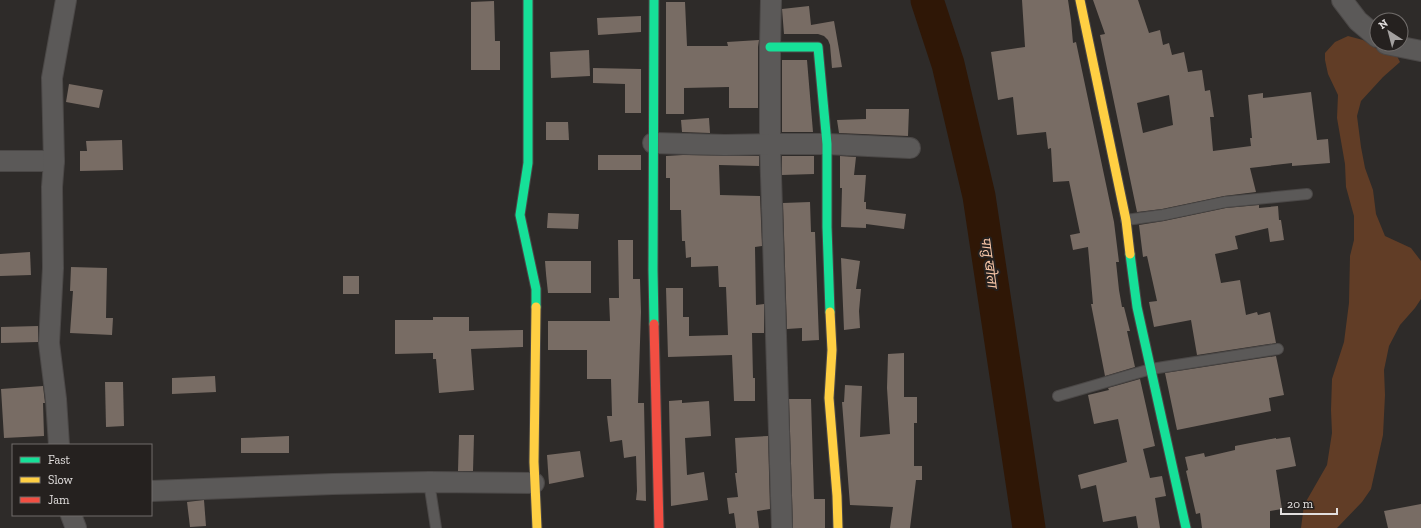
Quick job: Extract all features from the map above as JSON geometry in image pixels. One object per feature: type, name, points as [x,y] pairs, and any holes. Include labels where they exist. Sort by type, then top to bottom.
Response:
[{"type":"street","points":[[59,444],[56,399],[49,343],[53,268],[52,187],[54,162],[52,78],[66,0]]},
{"type":"street","points":[[528,0],[528,163],[520,215],[536,289],[534,483],[537,528]]},
{"type":"street","points":[[654,0],[653,270],[660,528]]},
{"type":"street","points":[[771,0],[770,144],[782,528]]},
{"type":"street","points":[[1080,0],[1126,220],[1137,307],[1186,528]]},
{"type":"street","points":[[1342,0],[1358,21],[1369,30]]},
{"type":"street","points":[[770,47],[818,47],[828,144],[827,227],[832,350],[829,398],[837,496],[838,528]]},
{"type":"street","points":[[1409,48],[1421,50]]},
{"type":"street","points":[[653,143],[725,145],[828,144],[910,148]]},
{"type":"street","points":[[0,161],[54,162]]},
{"type":"street","points":[[152,491],[333,484],[429,482],[534,483]]},
{"type":"street","points":[[70,516],[76,528]]},
{"type":"lane","points":[[1126,220],[1163,215],[1225,202],[1307,194]]},
{"type":"lane","points":[[1058,396],[1151,369],[1278,349]]},
{"type":"lane","points":[[429,482],[436,528]]},
{"type":"shaded area","points":[[1348,36],[1363,40],[1369,44],[1369,52],[1382,52],[1397,56],[1400,62],[1383,77],[1361,101],[1357,116],[1365,168],[1373,190],[1376,214],[1385,236],[1411,248],[1421,261],[1421,299],[1400,325],[1389,346],[1384,370],[1385,395],[1383,435],[1371,489],[1362,502],[1337,528],[1301,528],[1304,505],[1327,465],[1332,433],[1332,379],[1344,342],[1349,303],[1350,256],[1354,240],[1354,216],[1346,187],[1345,164],[1337,118],[1338,95],[1328,74],[1325,60],[1325,53],[1335,42]]},
{"type":"building","points":[[1022,0],[1068,0],[1073,43],[1076,42],[1114,222],[1119,262],[1116,262],[1119,290],[1122,307],[1124,307],[1130,331],[1127,331],[1135,367],[1105,376],[1091,304],[1093,304],[1088,247],[1073,250],[1070,235],[1080,233],[1069,181],[1053,182],[1051,148],[1048,149],[1046,132],[1017,135],[1013,97],[998,100],[991,52],[1025,47]]},
{"type":"building","points":[[1093,0],[1138,0],[1149,33],[1160,30],[1163,45],[1169,43],[1172,55],[1184,52],[1188,72],[1202,70],[1205,91],[1210,90],[1214,117],[1210,117],[1213,151],[1251,146],[1250,138],[1252,138],[1248,95],[1263,93],[1263,98],[1311,92],[1317,140],[1328,139],[1330,163],[1292,166],[1292,163],[1250,168],[1256,192],[1224,196],[1162,209],[1137,212],[1100,35],[1105,34]],"holes":[[[1169,95],[1173,125],[1143,133],[1137,103]]]},
{"type":"building","points":[[494,1],[495,41],[500,41],[500,70],[471,70],[471,2]]},
{"type":"building","points":[[666,2],[685,2],[687,46],[728,46],[727,42],[759,40],[758,108],[729,108],[729,87],[684,88],[684,114],[666,114]]},
{"type":"building","points":[[809,6],[811,25],[834,21],[842,67],[832,68],[830,45],[824,36],[818,34],[784,34],[782,9]]},
{"type":"building","points":[[641,16],[641,32],[598,35],[597,18]]},
{"type":"building","points":[[589,50],[590,76],[551,78],[550,52]]},
{"type":"building","points":[[782,60],[807,60],[813,132],[782,132]]},
{"type":"building","points":[[593,68],[641,69],[641,113],[625,113],[625,84],[593,83]]},
{"type":"building","points":[[69,84],[103,90],[99,108],[66,102]]},
{"type":"building","points":[[866,109],[909,109],[908,136],[839,133],[837,120],[866,119]]},
{"type":"building","points":[[709,118],[710,133],[682,132],[681,120]]},
{"type":"building","points":[[546,122],[568,122],[569,140],[546,140]]},
{"type":"building","points":[[122,140],[123,170],[80,171],[80,151],[87,151],[86,141]]},
{"type":"building","points":[[598,155],[641,155],[641,170],[598,170]]},
{"type":"building","points":[[666,156],[759,156],[759,166],[719,165],[720,195],[760,196],[762,246],[755,247],[756,305],[764,304],[764,333],[752,333],[755,401],[734,401],[732,355],[668,357],[666,288],[683,288],[683,317],[689,317],[689,336],[728,335],[726,287],[719,287],[718,266],[691,267],[691,257],[686,258],[685,241],[682,241],[681,210],[670,210],[670,178],[666,178]]},
{"type":"building","points":[[782,156],[814,156],[814,174],[782,175]]},
{"type":"building","points":[[840,156],[856,157],[854,175],[866,175],[864,202],[866,202],[866,209],[906,214],[904,229],[866,224],[866,228],[841,227],[842,188],[840,188]]},
{"type":"building","points":[[810,202],[811,232],[815,232],[819,340],[802,341],[802,328],[787,329],[783,203]]},
{"type":"building","points":[[1259,205],[1259,208],[1278,206],[1279,220],[1281,220],[1284,240],[1270,242],[1268,228],[1235,236],[1238,249],[1215,254],[1221,283],[1240,280],[1246,315],[1257,312],[1258,315],[1270,312],[1276,343],[1197,355],[1191,320],[1154,327],[1149,302],[1157,301],[1147,256],[1143,257],[1139,225],[1226,208]]},
{"type":"building","points":[[548,213],[579,214],[578,229],[547,228]]},
{"type":"building","points":[[618,240],[633,240],[633,279],[640,279],[641,312],[638,403],[644,403],[646,501],[636,500],[636,456],[624,458],[622,440],[610,442],[607,416],[612,416],[611,379],[587,379],[587,350],[548,350],[548,321],[610,321],[609,298],[619,298]]},
{"type":"building","points":[[30,252],[31,275],[0,276],[0,254]]},
{"type":"building","points":[[841,258],[860,261],[856,289],[861,289],[859,311],[860,328],[844,330]]},
{"type":"building","points":[[545,261],[591,261],[591,293],[548,293]]},
{"type":"building","points":[[71,267],[107,268],[106,318],[113,318],[112,335],[70,333],[73,291],[70,291]]},
{"type":"building","points":[[343,276],[359,276],[359,294],[343,294]]},
{"type":"building","points":[[433,317],[469,317],[469,331],[523,330],[523,347],[471,349],[474,390],[439,393],[436,359],[433,359],[433,353],[395,354],[395,320],[433,320]]},
{"type":"building","points":[[38,326],[38,342],[1,343],[1,327]]},
{"type":"building","points":[[904,353],[904,397],[917,397],[917,423],[914,423],[914,466],[922,466],[922,480],[916,480],[910,528],[890,528],[893,507],[850,505],[842,402],[844,402],[845,385],[862,386],[860,437],[890,434],[887,388],[888,354]]},
{"type":"building","points":[[1276,356],[1284,395],[1269,398],[1271,411],[1177,430],[1165,373]]},
{"type":"building","points":[[215,376],[216,392],[172,394],[172,378]]},
{"type":"building","points":[[1140,379],[1155,446],[1143,449],[1150,478],[1162,476],[1166,496],[1155,498],[1160,528],[1138,528],[1136,516],[1103,522],[1096,485],[1081,489],[1078,475],[1127,462],[1118,419],[1094,424],[1088,395],[1109,390],[1108,388]]},
{"type":"building","points":[[105,382],[123,382],[124,426],[106,427]]},
{"type":"building","points":[[43,386],[45,403],[43,403],[44,436],[4,438],[1,389]]},
{"type":"building","points":[[789,399],[811,399],[814,499],[825,499],[825,528],[793,528]]},
{"type":"building","points":[[682,400],[682,403],[709,401],[711,436],[685,438],[687,475],[704,472],[708,500],[671,506],[669,401]]},
{"type":"building","points":[[459,435],[474,435],[473,471],[458,471]]},
{"type":"building","points":[[289,436],[289,453],[241,453],[241,438]]},
{"type":"building","points":[[768,436],[770,509],[757,511],[759,528],[736,528],[734,513],[729,514],[727,498],[738,497],[735,473],[737,473],[735,438]]},
{"type":"building","points":[[1290,437],[1296,466],[1276,470],[1282,509],[1270,511],[1270,528],[1202,528],[1200,513],[1196,514],[1186,471],[1188,470],[1185,457],[1204,453],[1205,457],[1235,450],[1235,446],[1276,438]]},
{"type":"building","points":[[580,451],[584,477],[549,484],[547,455]]},
{"type":"building","points":[[204,500],[206,526],[190,527],[187,502]]},
{"type":"building","points":[[1421,504],[1421,528],[1388,528],[1384,511]]},
{"type":"waterway","name":"पातु खोला","points":[[927,0],[948,64],[979,196],[1029,528]]},
{"type":"traffic: fast","points":[[528,0],[528,163],[520,215],[536,289],[536,307]]},
{"type":"traffic: fast","points":[[654,0],[654,324]]},
{"type":"traffic: fast","points":[[770,47],[818,47],[827,144],[827,227],[830,312]]},
{"type":"traffic: fast","points":[[1130,254],[1137,307],[1186,528]]},
{"type":"traffic: slow","points":[[1080,0],[1126,220],[1130,254]]},
{"type":"traffic: slow","points":[[536,307],[534,462],[537,528]]},
{"type":"traffic: slow","points":[[830,312],[832,350],[829,398],[837,496],[838,528]]},
{"type":"traffic: jam","points":[[654,324],[659,528]]}]
